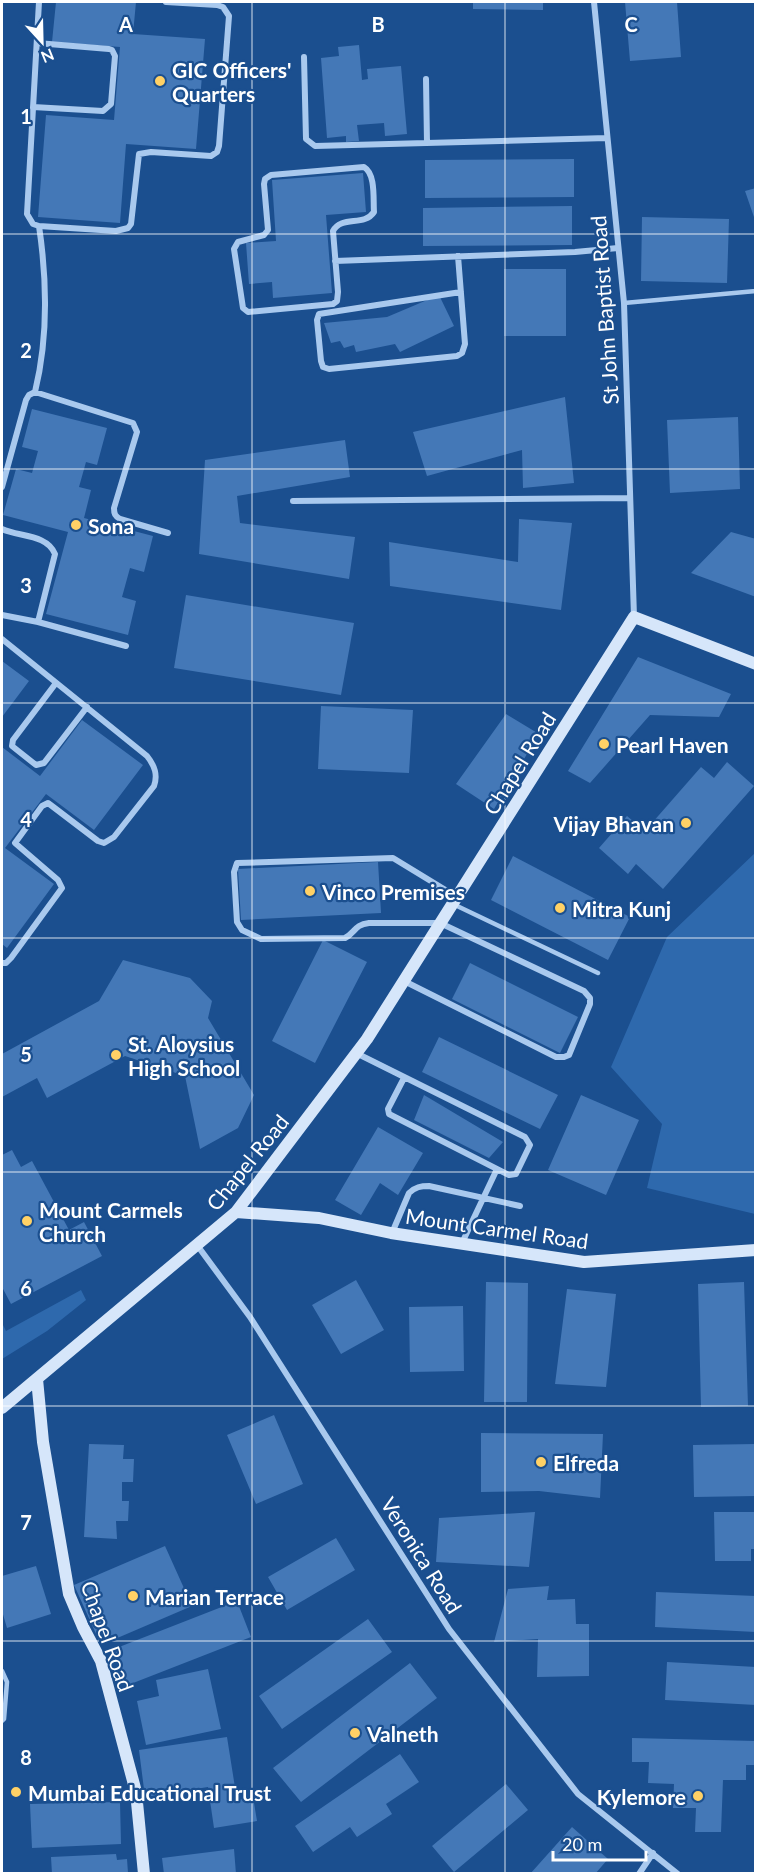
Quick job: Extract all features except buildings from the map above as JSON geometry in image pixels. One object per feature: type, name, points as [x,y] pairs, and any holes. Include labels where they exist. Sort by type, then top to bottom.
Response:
[{"type":"main road","points":[[634,617],[756,664]]},
{"type":"main road","name":"Chapel Road","points":[[144,1874],[136,1792],[101,1661],[69,1594],[43,1442],[37,1378],[236,1212],[356,1053],[634,617]]},
{"type":"main road","name":"Mount Carmel Road","points":[[236,1212],[319,1218],[391,1233],[584,1262],[756,1250]]},
{"type":"main road","points":[[2,1408],[37,1378]]},
{"type":"street","points":[[39,2],[27,214],[33,224],[39,226],[116,231],[128,228],[132,219],[139,154],[151,152],[211,156],[217,152],[219,146],[229,16],[223,7],[216,5],[166,2]]},
{"type":"street","name":"St John Baptist Road","points":[[594,2],[624,303],[634,617]]},
{"type":"street","points":[[33,107],[103,111],[108,109],[111,104],[115,57],[109,49],[37,43]]},
{"type":"street","points":[[304,57],[305,132],[306,139],[315,146],[607,138]]},
{"type":"street","points":[[426,79],[427,143]]},
{"type":"street","points":[[364,167],[369,170],[374,212],[366,220],[343,222],[336,225],[333,231],[335,261],[338,292],[337,301],[333,304],[248,312],[243,308],[234,249],[238,242],[264,235],[268,230],[265,179],[271,175],[364,167]]},
{"type":"street","points":[[35,393],[44,338],[44,259],[39,226]]},
{"type":"street","points":[[335,261],[575,252],[618,248]]},
{"type":"street","points":[[458,256],[461,292],[465,345],[462,353],[457,356],[329,369],[323,367],[317,320],[319,314],[461,292]]},
{"type":"street","points":[[2,487],[26,400],[29,395],[35,393],[133,423],[137,432],[114,513],[120,519],[168,533]]},
{"type":"street","points":[[293,501],[630,498]]},
{"type":"street","points":[[2,529],[10,533],[44,540],[52,546],[55,554],[38,622]]},
{"type":"street","points":[[2,615],[38,622],[126,646]]},
{"type":"street","points":[[2,639],[147,756],[155,771],[156,779],[154,786],[114,837],[104,843],[98,841],[52,806],[45,804],[42,806],[15,843],[58,880],[62,888],[11,958],[6,963],[2,963]]},
{"type":"street","points":[[56,683],[13,740],[12,746],[16,751],[36,765],[44,763],[87,707]]},
{"type":"street","points":[[404,981],[556,1057],[564,1058],[569,1055],[590,1004],[588,993],[440,923],[361,924],[345,938],[261,939],[242,930],[237,922],[234,872],[237,862],[393,858],[455,900]]},
{"type":"street","points":[[356,1053],[525,1137],[529,1149],[516,1174],[511,1176],[389,1114],[388,1109],[404,1078]]},
{"type":"street","points":[[462,1243],[497,1169]]},
{"type":"street","points":[[391,1233],[409,1193],[414,1188],[429,1186],[520,1206]]},
{"type":"street","name":"Veronica Road","points":[[197,1245],[250,1317],[449,1629],[578,1794],[678,1874]]},
{"type":"street","points":[[639,1874],[654,1853]]},
{"type":"lane","points":[[624,303],[756,291]]},
{"type":"lane","points":[[455,900],[598,973]]},
{"type":"lane","points":[[2,1671],[7,1682],[2,1721]]},
{"type":"shaded area","points":[[755,853],[755,1214],[647,1188],[662,1124],[611,1067],[667,937]]},
{"type":"shaded area","points":[[81,1290],[86,1300],[47,1331],[2,1359],[2,1323],[6,1331]]},
{"type":"place","name":"GIC Officers' Quarters","points":[[160,81]]},
{"type":"place","name":"Sona","points":[[76,525]]},
{"type":"place","name":"Pearl Haven","points":[[604,744]]},
{"type":"place","name":"Vijay Bhavan","points":[[686,823]]},
{"type":"place","name":"Vinco Premises","points":[[310,891]]},
{"type":"place","name":"Mitra Kunj","points":[[560,908]]},
{"type":"place","name":"St. Aloysius High School","points":[[116,1055]]},
{"type":"place","name":"Mount Carmels Church","points":[[27,1221]]},
{"type":"place","name":"Elfreda","points":[[541,1462]]},
{"type":"place","name":"Marian Terrace","points":[[133,1596]]},
{"type":"place","name":"Valneth","points":[[355,1733]]},
{"type":"place","name":"Mumbai Educational Trust","points":[[16,1792]]},
{"type":"place","name":"Kylemore","points":[[698,1796]]}]
